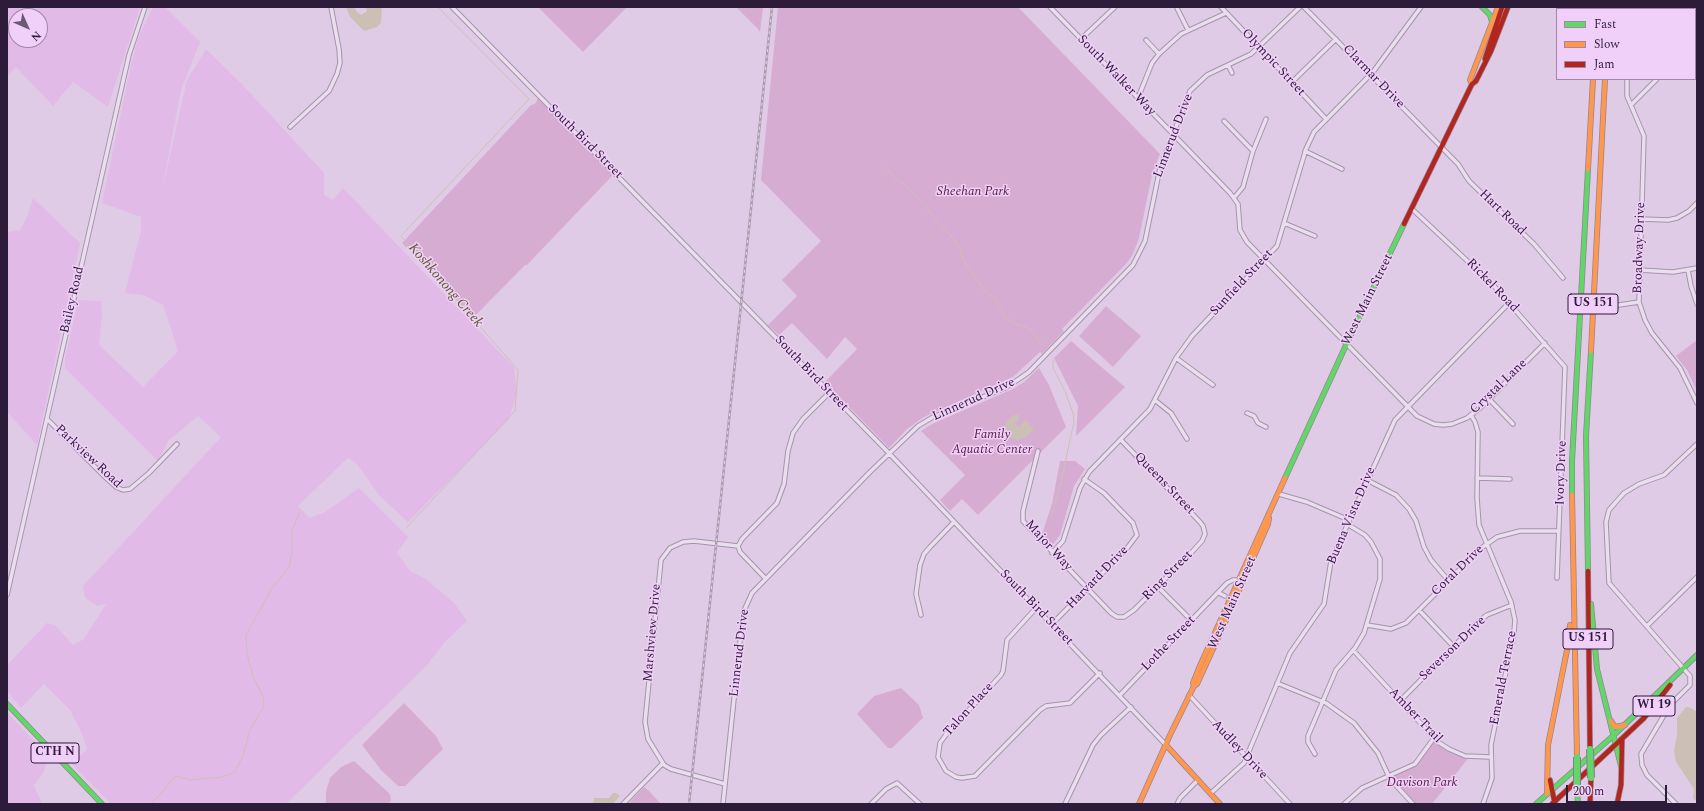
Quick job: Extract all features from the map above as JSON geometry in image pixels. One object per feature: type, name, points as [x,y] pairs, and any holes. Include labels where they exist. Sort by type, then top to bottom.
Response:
[{"type":"main road","points":[[1482,7],[1490,15],[1492,23]]},
{"type":"main road","name":"West Main Street","points":[[1472,84],[1470,80],[1492,23],[1501,8]]},
{"type":"main road","name":"West Main Street","points":[[1194,686],[1193,683],[1199,668],[1238,580],[1268,518],[1347,344],[1472,84],[1476,81],[1496,40],[1501,8]]},
{"type":"main road","name":"US 151","points":[[1578,804],[1572,454],[1593,80]]},
{"type":"main road","name":"US 151","points":[[1590,804],[1586,529],[1589,365],[1605,80]]},
{"type":"main road","name":"West Main Street","points":[[1138,804],[1189,695],[1194,686],[1197,684],[1259,546],[1268,524],[1268,518]]},
{"type":"main road","points":[[1586,529],[1597,669],[1621,766]]},
{"type":"main road","points":[[1547,794],[1548,745],[1570,630],[1573,577]]},
{"type":"main road","name":"WI 19","points":[[1536,804],[1614,735],[1697,655]]},
{"type":"main road","name":"WI 19","points":[[1554,803],[1644,718],[1683,668]]},
{"type":"main road","name":"CTH N","points":[[7,704],[102,804]]},
{"type":"main road","points":[[1610,720],[1615,727],[1624,725]]},
{"type":"main road","points":[[1617,804],[1622,740]]},
{"type":"main road","points":[[1166,746],[1220,804]]},
{"type":"main road","points":[[1548,770],[1554,803]]},
{"type":"street","name":"Bailey Road","points":[[7,595],[129,55],[145,7]]},
{"type":"street","points":[[290,127],[329,91],[337,74],[340,63],[340,49],[331,7]]},
{"type":"street","name":"South Bird Street","points":[[452,7],[1100,673],[1166,746]]},
{"type":"street","name":"South Walker Way","points":[[1050,7],[1234,198],[1239,210],[1240,230],[1247,242],[1347,344]]},
{"type":"street","points":[[1082,39],[1115,7]]},
{"type":"street","name":"Olympic Street","points":[[1221,7],[1326,119]]},
{"type":"street","name":"Linnerud Drive","points":[[724,804],[743,613],[750,595],[765,578],[909,434],[926,422],[1005,388],[1020,379],[1029,372],[1133,265],[1145,241],[1157,177],[1188,96],[1195,85],[1207,75],[1247,57],[1300,7]]},
{"type":"street","name":"Clarmar Drive","points":[[1304,7],[1442,148]]},
{"type":"street","name":"Sunfield Street","points":[[1052,553],[1063,540],[1067,531],[1084,479],[1150,410],[1156,401],[1176,358],[1192,336],[1277,246],[1291,193],[1305,151],[1314,132],[1371,74],[1421,7]]},
{"type":"street","points":[[1177,8],[1188,30]]},
{"type":"street","points":[[1138,98],[1152,64],[1159,54],[1181,34],[1226,13]]},
{"type":"street","points":[[1291,83],[1336,39]]},
{"type":"street","points":[[1146,40],[1159,54]]},
{"type":"street","points":[[1228,65],[1232,73]]},
{"type":"street","name":"Broadway Drive","points":[[1627,80],[1628,96],[1644,136],[1639,302],[1645,320],[1652,333],[1680,368],[1696,397],[1697,403]]},
{"type":"street","points":[[1631,105],[1656,80]]},
{"type":"street","points":[[1234,198],[1242,187],[1266,119]]},
{"type":"street","points":[[1224,121],[1254,151]]},
{"type":"street","name":"Hart Road","points":[[1442,148],[1458,164],[1469,181],[1534,244],[1563,278]]},
{"type":"street","points":[[1305,151],[1342,169]]},
{"type":"street","points":[[1641,219],[1668,220],[1676,218],[1689,211],[1697,203]]},
{"type":"street","name":"Rickel Road","points":[[1412,209],[1487,279],[1562,362],[1565,369]]},
{"type":"street","points":[[1284,223],[1315,236]]},
{"type":"street","points":[[1639,270],[1673,272],[1697,268]]},
{"type":"street","points":[[1688,270],[1697,304]]},
{"type":"street","points":[[1619,304],[1639,302]]},
{"type":"street","name":"Buena Vista Drive","points":[[1211,794],[1240,766],[1246,757],[1290,653],[1324,604],[1331,561],[1390,429],[1406,407],[1509,303]]},
{"type":"street","name":"Crystal Lane","points":[[1347,344],[1406,407],[1417,416],[1434,424],[1452,424],[1471,415],[1489,399],[1544,343]]},
{"type":"street","points":[[1176,358],[1213,385]]},
{"type":"street","name":"Ivory Drive","points":[[1557,578],[1558,531],[1561,518],[1565,369]]},
{"type":"street","points":[[765,578],[740,552],[738,546],[742,539],[777,503],[784,484],[788,451],[793,434],[803,419],[829,393]]},
{"type":"street","points":[[1489,399],[1513,424]]},
{"type":"street","points":[[1156,401],[1171,413],[1187,439]]},
{"type":"street","points":[[1247,413],[1254,416],[1258,423],[1266,427]]},
{"type":"street","name":"Emerald Terrace","points":[[1471,415],[1478,432],[1477,512],[1479,525],[1512,604],[1515,620],[1514,632],[1491,745],[1490,757],[1492,778],[1484,804]]},
{"type":"street","name":"Parkview Road","points":[[47,419],[120,490],[128,490],[149,473],[178,444]]},
{"type":"street","name":"Queens Street","points":[[1121,440],[1200,522],[1204,530]]},
{"type":"street","points":[[1676,804],[1647,775],[1642,765],[1641,754],[1670,705],[1690,685],[1690,676],[1609,583],[1607,565],[1607,516],[1611,507],[1624,493],[1639,484],[1664,475],[1697,444]]},
{"type":"street","name":"Major Way","points":[[1038,451],[1022,516],[1027,526],[1110,613],[1117,617],[1125,617]]},
{"type":"street","points":[[1477,478],[1510,479]]},
{"type":"street","name":"Harvard Drive","points":[[1052,624],[1135,540],[1136,528],[1133,523],[1104,493],[1084,479]]},
{"type":"street","points":[[1367,480],[1396,495],[1409,508],[1416,521],[1430,560],[1448,580]]},
{"type":"street","points":[[1279,494],[1307,502],[1348,522],[1366,535],[1376,550],[1380,560],[1380,579],[1367,625],[1360,642],[1336,670],[1308,736],[1308,742],[1315,754]]},
{"type":"street","points":[[921,616],[916,594],[920,565],[924,554],[954,522]]},
{"type":"street","name":"Ring Street","points":[[1125,617],[1131,614],[1199,545],[1204,536],[1204,530]]},
{"type":"street","name":"Coral Drive","points":[[1367,625],[1383,629],[1400,627],[1486,544],[1497,536],[1514,532],[1558,531]]},
{"type":"street","name":"Marshview Drive","points":[[725,784],[671,769],[663,763],[651,746],[645,727],[656,595],[661,560],[670,548],[683,542],[694,541],[738,546]]},
{"type":"street","points":[[1647,626],[1697,577]]},
{"type":"street","name":"Lothe Street","points":[[1120,695],[1231,580],[1238,580]]},
{"type":"street","points":[[1158,587],[1192,621]]},
{"type":"street","points":[[1219,593],[1225,596]]},
{"type":"street","name":"Severson Drive","points":[[1400,701],[1483,618],[1512,604]]},
{"type":"street","name":"Talon Place","points":[[1036,608],[1007,640],[1003,671],[1001,675],[940,743],[938,757],[946,771],[956,777],[962,778],[975,776],[1040,710],[1046,706],[1070,703],[1100,673]]},
{"type":"street","points":[[1419,610],[1454,647]]},
{"type":"street","name":"Amber Trail","points":[[1353,650],[1434,738],[1449,749],[1460,754],[1490,757]]},
{"type":"street","points":[[1277,683],[1322,702],[1344,715],[1361,730],[1378,753],[1389,777],[1413,804]]},
{"type":"street","name":"Audley Drive","points":[[1189,695],[1290,804]]},
{"type":"street","points":[[1066,804],[1093,745],[1101,735],[1131,707]]},
{"type":"street","points":[[1344,804],[1362,788],[1415,764],[1434,738]]},
{"type":"street","points":[[623,804],[663,763]]},
{"type":"street","points":[[1177,804],[1180,798],[1198,780]]},
{"type":"street","points":[[871,804],[886,789],[897,783],[920,804]]},
{"type":"shaded area","points":[[7,7],[140,7],[108,107],[73,82],[53,106],[16,67],[7,76]]},
{"type":"shaded area","points":[[153,7],[165,7],[200,42],[181,90],[161,195],[187,80],[206,49],[242,84],[324,173],[324,195],[333,200],[343,188],[514,367],[517,394],[509,419],[408,522],[379,495],[357,464],[348,458],[298,506],[310,518],[325,512],[359,488],[408,537],[397,553],[410,571],[426,579],[455,604],[467,621],[444,643],[427,665],[286,804],[111,804],[71,763],[87,750],[83,736],[70,710],[44,684],[21,708],[7,691],[7,665],[47,623],[55,625],[73,645],[84,639],[106,604],[97,606],[85,598],[83,586],[221,437],[198,416],[168,441],[158,461],[65,368],[65,359],[78,300],[101,301],[102,316],[99,345],[143,387],[178,351],[163,305],[143,295],[125,293],[141,231],[141,217],[102,203],[138,38]]},
{"type":"shaded area","points":[[346,7],[354,7],[361,15],[367,11],[366,7],[382,7],[381,23],[377,27],[364,31],[350,17]]},
{"type":"shaded area","points":[[33,198],[80,243],[37,445],[7,412],[7,232],[20,230],[27,217]]},
{"type":"shaded area","points":[[1014,415],[1019,415],[1019,421],[1014,422],[1019,427],[1025,420],[1034,429],[1026,437],[1018,440],[1013,439],[1007,434],[1005,428],[1007,420]]},
{"type":"shaded area","points":[[1686,707],[1697,712],[1697,802],[1693,798],[1694,789],[1676,762],[1674,751],[1677,735],[1677,718]]},
{"type":"shaded area","points":[[7,712],[48,756],[44,772],[34,785],[42,804],[7,804]]},
{"type":"shaded area","points":[[613,793],[620,796],[613,804],[593,804],[594,798],[609,798]]},
{"type":"green space","points":[[538,7],[627,7],[583,52]]},
{"type":"green space","points":[[736,7],[763,7],[760,32],[758,29]]},
{"type":"green space","name":"Sheehan Park","points":[[778,7],[1018,7],[1160,154],[1152,175],[1139,238],[1133,254],[1126,264],[1062,329],[1064,331],[1042,354],[1040,352],[1013,377],[924,417],[907,429],[889,448],[825,382],[857,349],[845,337],[827,359],[792,323],[779,335],[768,325],[797,296],[782,280],[821,241],[761,180]]},
{"type":"green space","points":[[538,98],[613,175],[527,265],[525,265],[473,318],[402,243],[531,105],[535,104]]},
{"type":"green space","points":[[1106,306],[1141,336],[1113,367],[1079,336]]},
{"type":"green space","points":[[1697,340],[1697,391],[1687,370],[1676,356]]},
{"type":"green space","points":[[1071,341],[1125,387],[1076,436],[1078,406],[1054,358]]},
{"type":"green space","name":"Family Aquatic Center","points":[[1039,368],[1049,385],[1066,427],[978,515],[962,499],[950,511],[940,500],[965,475],[921,431],[934,423],[1013,389],[1024,382]]},
{"type":"green space","points":[[1060,461],[1075,461],[1085,469],[1074,486],[1060,535],[1051,547],[1041,537],[1052,504]]},
{"type":"green space","points":[[901,688],[919,705],[923,718],[892,748],[888,748],[857,714],[874,696]]},
{"type":"green space","points":[[404,703],[436,736],[443,749],[405,786],[398,786],[381,770],[362,745]]},
{"type":"green space","name":"Davison Park","points":[[1434,738],[1449,749],[1470,756],[1432,804],[1413,804],[1389,777],[1415,764]]},
{"type":"green space","points":[[354,761],[390,794],[391,801],[387,804],[326,804],[326,791],[330,778],[341,767]]},
{"type":"green space","points":[[644,787],[648,790],[661,804],[628,804]]},
{"type":"waterway","name":"Koshkonong Creek","points":[[407,527],[515,411],[518,370],[401,236],[529,99],[438,7]]},
{"type":"waterway","points":[[884,165],[895,178],[905,185],[923,204],[952,237],[961,250],[963,260],[983,289],[995,299],[1005,317],[1014,323],[1031,329],[1041,344]]},
{"type":"waterway","points":[[1050,520],[1062,478],[1074,421],[1073,413],[1065,391],[1053,368],[1053,360]]},
{"type":"waterway","points":[[151,804],[176,776],[190,780],[222,777],[234,773],[243,756],[250,730],[264,706],[263,696],[254,679],[247,654],[246,635],[272,588],[289,567],[292,553],[292,530],[300,512]]},
{"type":"railway","points":[[689,804],[772,7]]},
{"type":"traffic: fast","points":[[1482,7],[1490,15],[1492,22]]},
{"type":"traffic: fast","points":[[1572,495],[1572,461],[1588,169]]},
{"type":"traffic: fast","points":[[1285,478],[1404,224]]},
{"type":"traffic: fast","points":[[1588,571],[1586,436],[1591,351]]},
{"type":"traffic: fast","points":[[1591,604],[1597,669],[1621,766]]},
{"type":"traffic: fast","points":[[1536,804],[1614,735],[1697,655]]},
{"type":"traffic: fast","points":[[7,704],[102,804]]},
{"type":"traffic: fast","points":[[1590,749],[1591,778]]},
{"type":"traffic: fast","points":[[1577,757],[1577,789]]},
{"type":"traffic: fast","points":[[1577,789],[1578,804]]},
{"type":"traffic: slow","points":[[1472,84],[1470,80],[1498,7]]},
{"type":"traffic: slow","points":[[1588,169],[1593,80]]},
{"type":"traffic: slow","points":[[1591,351],[1605,80]]},
{"type":"traffic: slow","points":[[1194,686],[1193,683],[1199,668],[1285,478]]},
{"type":"traffic: slow","points":[[1572,495],[1577,757]]},
{"type":"traffic: slow","points":[[1139,804],[1170,735],[1194,686],[1197,684],[1223,627],[1268,524],[1269,518]]},
{"type":"traffic: slow","points":[[1547,794],[1548,745],[1567,650],[1570,625]]},
{"type":"traffic: slow","points":[[1611,721],[1615,727],[1625,725]]},
{"type":"traffic: slow","points":[[1166,745],[1220,804]]},
{"type":"traffic: jam","points":[[1485,59],[1502,7]]},
{"type":"traffic: jam","points":[[1404,224],[1472,84],[1476,81],[1491,51],[1508,7]]},
{"type":"traffic: jam","points":[[1588,571],[1590,749]]},
{"type":"traffic: jam","points":[[1552,804],[1644,718],[1670,685]]},
{"type":"traffic: jam","points":[[1617,804],[1621,785],[1622,740]]},
{"type":"traffic: jam","points":[[1590,804],[1591,778]]},
{"type":"traffic: jam","points":[[1550,780],[1555,804]]}]
